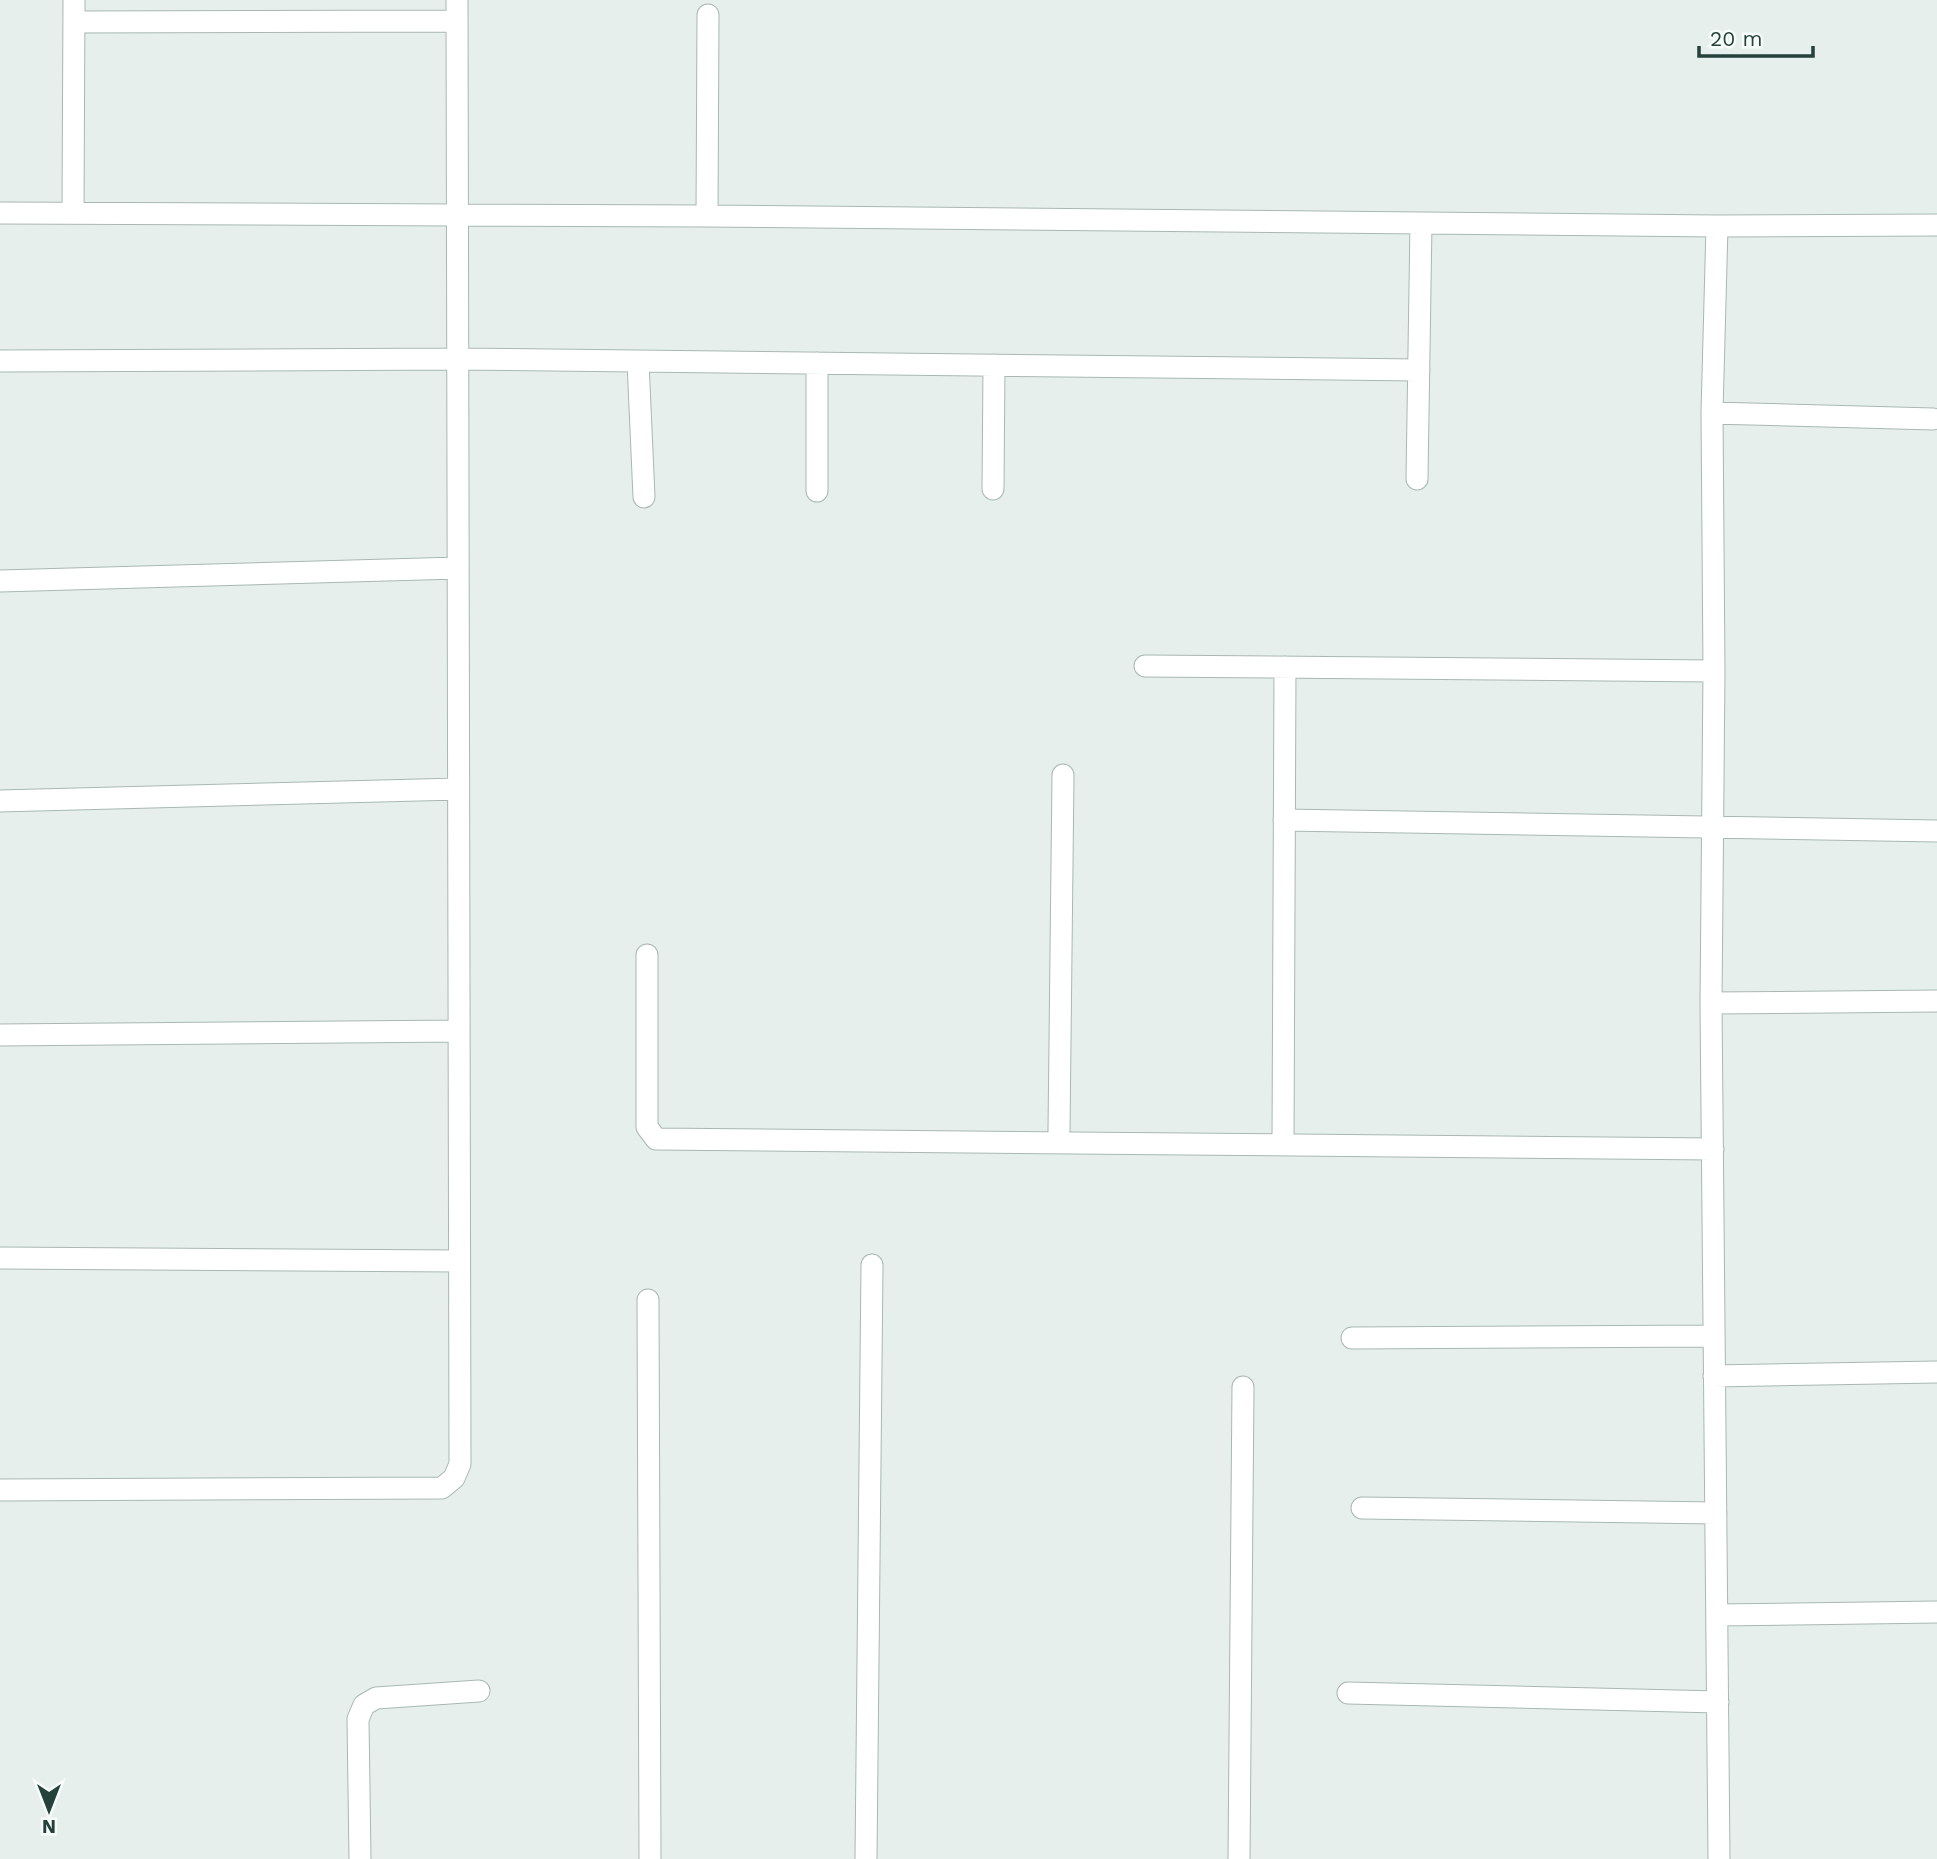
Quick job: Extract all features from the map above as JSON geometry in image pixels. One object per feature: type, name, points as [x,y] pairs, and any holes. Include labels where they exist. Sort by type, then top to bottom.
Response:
[{"type":"street","points":[[74,0],[74,213]]},
{"type":"street","points":[[0,1490],[442,1488],[454,1478],[460,1464],[457,10],[74,22]]},
{"type":"street","points":[[707,216],[708,15]]},
{"type":"street","points":[[0,213],[457,214],[1717,226],[1937,225]]},
{"type":"street","points":[[1417,479],[1422,223]]},
{"type":"street","points":[[1717,226],[1712,413],[1714,827],[1711,1003],[1719,1859]]},
{"type":"street","points":[[0,360],[457,359],[1419,370]]},
{"type":"street","points":[[638,362],[644,497]]},
{"type":"street","points":[[817,363],[817,491]]},
{"type":"street","points":[[993,489],[994,365]]},
{"type":"street","points":[[1712,413],[1933,419]]},
{"type":"street","points":[[0,580],[457,568]]},
{"type":"street","points":[[1145,666],[1714,671]]},
{"type":"street","points":[[1283,1145],[1284,667]]},
{"type":"street","points":[[1059,1131],[1063,775]]},
{"type":"street","points":[[0,801],[458,789]]},
{"type":"street","points":[[1284,820],[1937,831]]},
{"type":"street","points":[[647,955],[647,1127],[656,1139],[1713,1149]]},
{"type":"street","points":[[1711,1003],[1937,1001]]},
{"type":"street","points":[[0,1035],[459,1031]]},
{"type":"street","points":[[0,1258],[459,1261]]},
{"type":"street","points":[[866,1859],[872,1265]]},
{"type":"street","points":[[648,1300],[650,1859]]},
{"type":"street","points":[[1352,1338],[1714,1336]]},
{"type":"street","points":[[1714,1376],[1937,1373]]},
{"type":"street","points":[[1238,1859],[1243,1387]]},
{"type":"street","points":[[1362,1508],[1716,1513]]},
{"type":"street","points":[[1717,1615],[1937,1612]]},
{"type":"street","points":[[360,1859],[358,1719],[364,1705],[376,1698],[479,1691]]},
{"type":"street","points":[[1348,1693],[1718,1702]]}]
